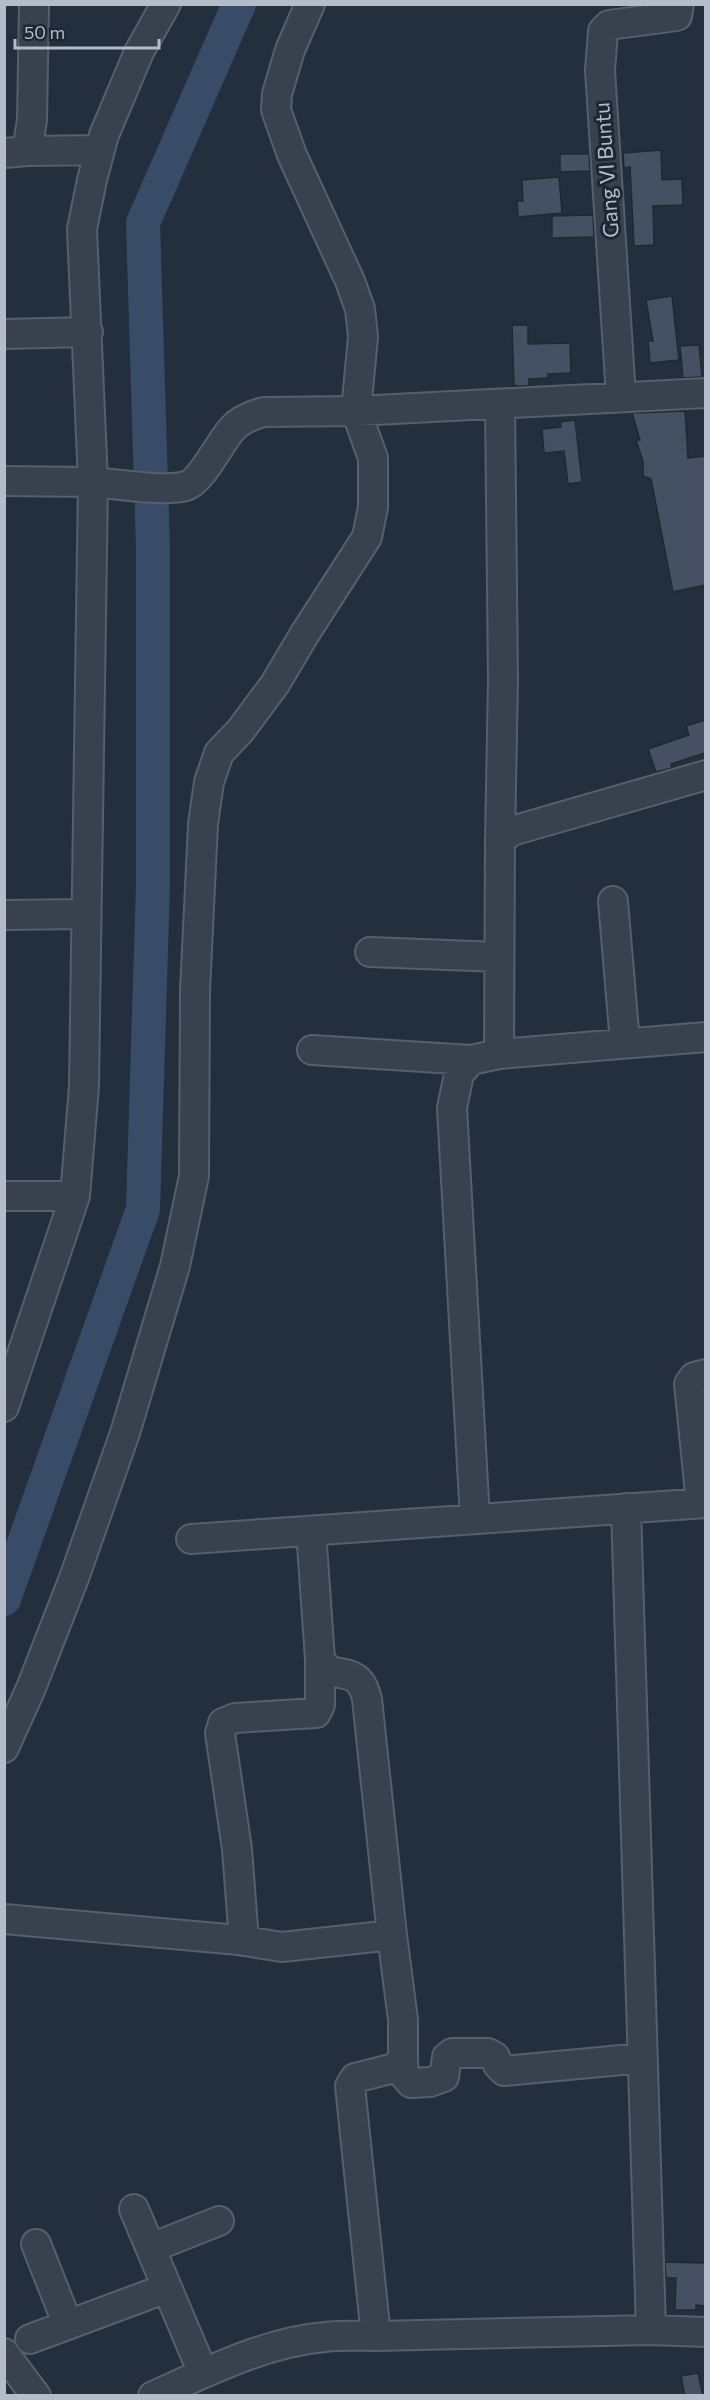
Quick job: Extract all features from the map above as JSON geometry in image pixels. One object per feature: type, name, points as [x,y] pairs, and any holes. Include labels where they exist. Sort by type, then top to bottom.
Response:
[{"type":"street","points":[[34,4],[32,120],[16,152],[100,150]]},
{"type":"street","points":[[4,1407],[75,1196],[84,1086],[93,482],[82,229],[100,150],[139,52],[166,4]]},
{"type":"street","points":[[4,1748],[31,1688],[70,1589],[125,1433],[180,1244],[194,1176],[195,991],[203,824],[209,782],[219,753],[240,731],[275,684],[303,635],[367,537],[373,507],[373,458],[356,411],[363,337],[360,309],[350,281],[292,155],[276,110],[277,94],[290,50],[310,4]]},
{"type":"street","name":"Gang VI Buntu","points":[[621,398],[600,70],[603,31],[609,25],[677,16],[679,4]]},
{"type":"street","points":[[4,334],[88,332]]},
{"type":"street","points":[[4,481],[93,482],[172,488],[190,484],[232,429],[251,415],[264,412],[356,411],[705,393]]},
{"type":"street","points":[[499,1054],[503,680],[500,404]]},
{"type":"street","points":[[500,840],[512,831],[705,775]]},
{"type":"street","points":[[613,901],[625,1043]]},
{"type":"street","points":[[4,915],[85,914]]},
{"type":"street","points":[[370,952],[500,957]]},
{"type":"street","points":[[312,1050],[471,1060],[499,1054],[705,1036]]},
{"type":"street","points":[[471,1060],[459,1074],[452,1108],[475,1519]]},
{"type":"street","points":[[4,1196],[75,1196]]},
{"type":"street","points":[[191,1539],[703,1503],[689,1384],[694,1377],[705,1374]]},
{"type":"street","points":[[626,1508],[651,2330]]},
{"type":"street","points":[[244,1941],[237,1849],[220,1733],[224,1723],[235,1718],[316,1713],[320,1705],[320,1659],[311,1531]]},
{"type":"street","points":[[320,1659],[328,1671],[354,1676],[364,1685],[368,1699],[403,2020],[404,2075],[411,2083],[430,2082],[444,2077],[447,2057],[452,2053],[488,2053],[495,2057],[498,2065],[504,2071],[643,2058]]},
{"type":"street","points":[[4,1919],[244,1941],[282,1947],[392,1935]]},
{"type":"street","points":[[376,2336],[350,2086],[355,2078],[393,2068],[403,2060]]},
{"type":"street","points":[[134,2209],[203,2373]]},
{"type":"street","points":[[151,2248],[219,2221]]},
{"type":"street","points":[[36,2244],[68,2325]]},
{"type":"street","points":[[30,2339],[167,2288]]},
{"type":"street","points":[[153,2396],[203,2373],[288,2343],[325,2337],[651,2330],[705,2332]]},
{"type":"street","points":[[4,2353],[36,2396]]},
{"type":"building","points":[[661,150],[662,180],[682,179],[683,205],[653,206],[654,245],[634,246],[630,167],[624,168],[623,153]]},
{"type":"building","points":[[560,154],[589,154],[590,171],[560,172]]},
{"type":"building","points":[[559,177],[562,213],[518,217],[517,201],[523,201],[522,180]]},
{"type":"building","points":[[593,215],[594,237],[552,238],[552,216]]},
{"type":"building","points":[[672,296],[679,360],[650,363],[648,341],[653,341],[646,300]]},
{"type":"building","points":[[512,325],[528,325],[528,344],[570,343],[571,373],[548,374],[548,378],[529,379],[529,386],[514,386]]},
{"type":"building","points":[[699,345],[702,377],[683,378],[680,346]]},
{"type":"building","points":[[685,411],[688,458],[705,456],[705,585],[673,592],[651,479],[643,476],[643,461],[636,440],[640,440],[632,413]]},
{"type":"building","points":[[575,420],[582,482],[568,484],[564,451],[544,453],[542,429],[561,427],[560,422]]},
{"type":"building","points":[[705,720],[705,753],[671,764],[672,768],[656,772],[648,749],[689,735],[686,726]]},
{"type":"building","points":[[665,2262],[705,2263],[705,2306],[696,2305],[696,2310],[675,2310],[676,2278],[666,2278]]},
{"type":"building","points":[[698,2373],[703,2396],[685,2396],[681,2376]]},
{"type":"waterway","points":[[4,1599],[143,1209],[153,885],[153,549],[143,223],[239,4]]}]
